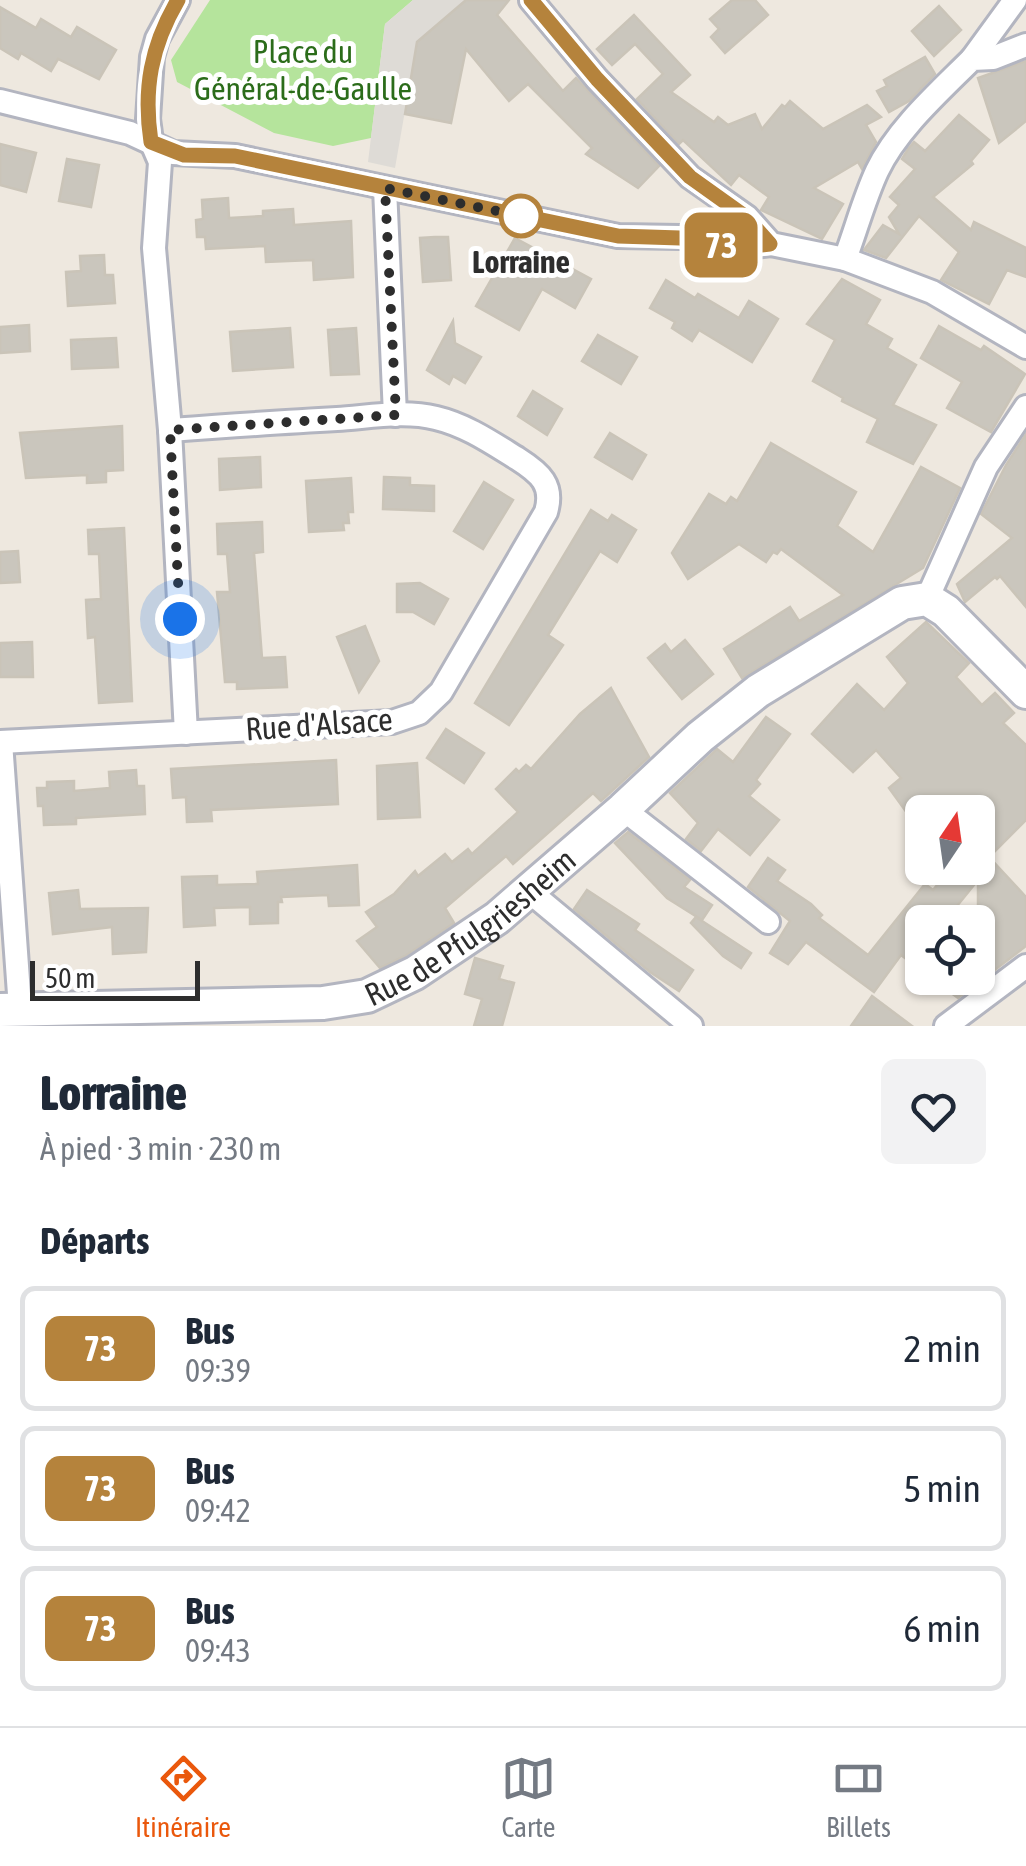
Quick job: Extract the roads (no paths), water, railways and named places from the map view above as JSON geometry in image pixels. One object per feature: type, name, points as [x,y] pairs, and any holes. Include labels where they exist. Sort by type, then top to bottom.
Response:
[{"type":"main road","points":[[927,599],[946,611],[1026,692]]},
{"type":"main road","name":"Rue de Pfulgriesheim","points":[[10,1009],[323,1003],[367,996],[415,974],[530,892],[700,737],[758,691],[902,603],[927,599]]},
{"type":"street","points":[[178,0],[152,57],[148,119],[151,142],[160,162],[154,248],[170,430],[186,733]]},
{"type":"street","points":[[532,0],[597,79],[690,177],[746,217],[770,244]]},
{"type":"street","points":[[845,259],[877,171],[892,148],[972,60],[1016,0]]},
{"type":"street","points":[[972,60],[993,58],[1026,45]]},
{"type":"street","points":[[0,102],[130,133],[173,153],[235,156],[618,236],[680,238],[746,247],[770,244],[845,259],[932,292],[1026,346]]},
{"type":"street","points":[[385,188],[396,415]]},
{"type":"street","points":[[927,599],[986,467],[1026,406]]},
{"type":"street","name":"Rue d'Alsace","points":[[10,1009],[0,742],[392,722],[419,713],[441,692],[546,512],[549,489],[542,476],[474,432],[436,418],[396,415],[170,430]]},
{"type":"street","points":[[624,809],[768,922]]},
{"type":"street","points":[[530,892],[691,1026]]},
{"type":"street","points":[[946,1026],[1026,966]]},
{"type":"place","name":"Lorraine","points":[[521,216]]},
{"type":"park label","name":"Place du Général-de-Gaulle","points":[[303,70]]}]
